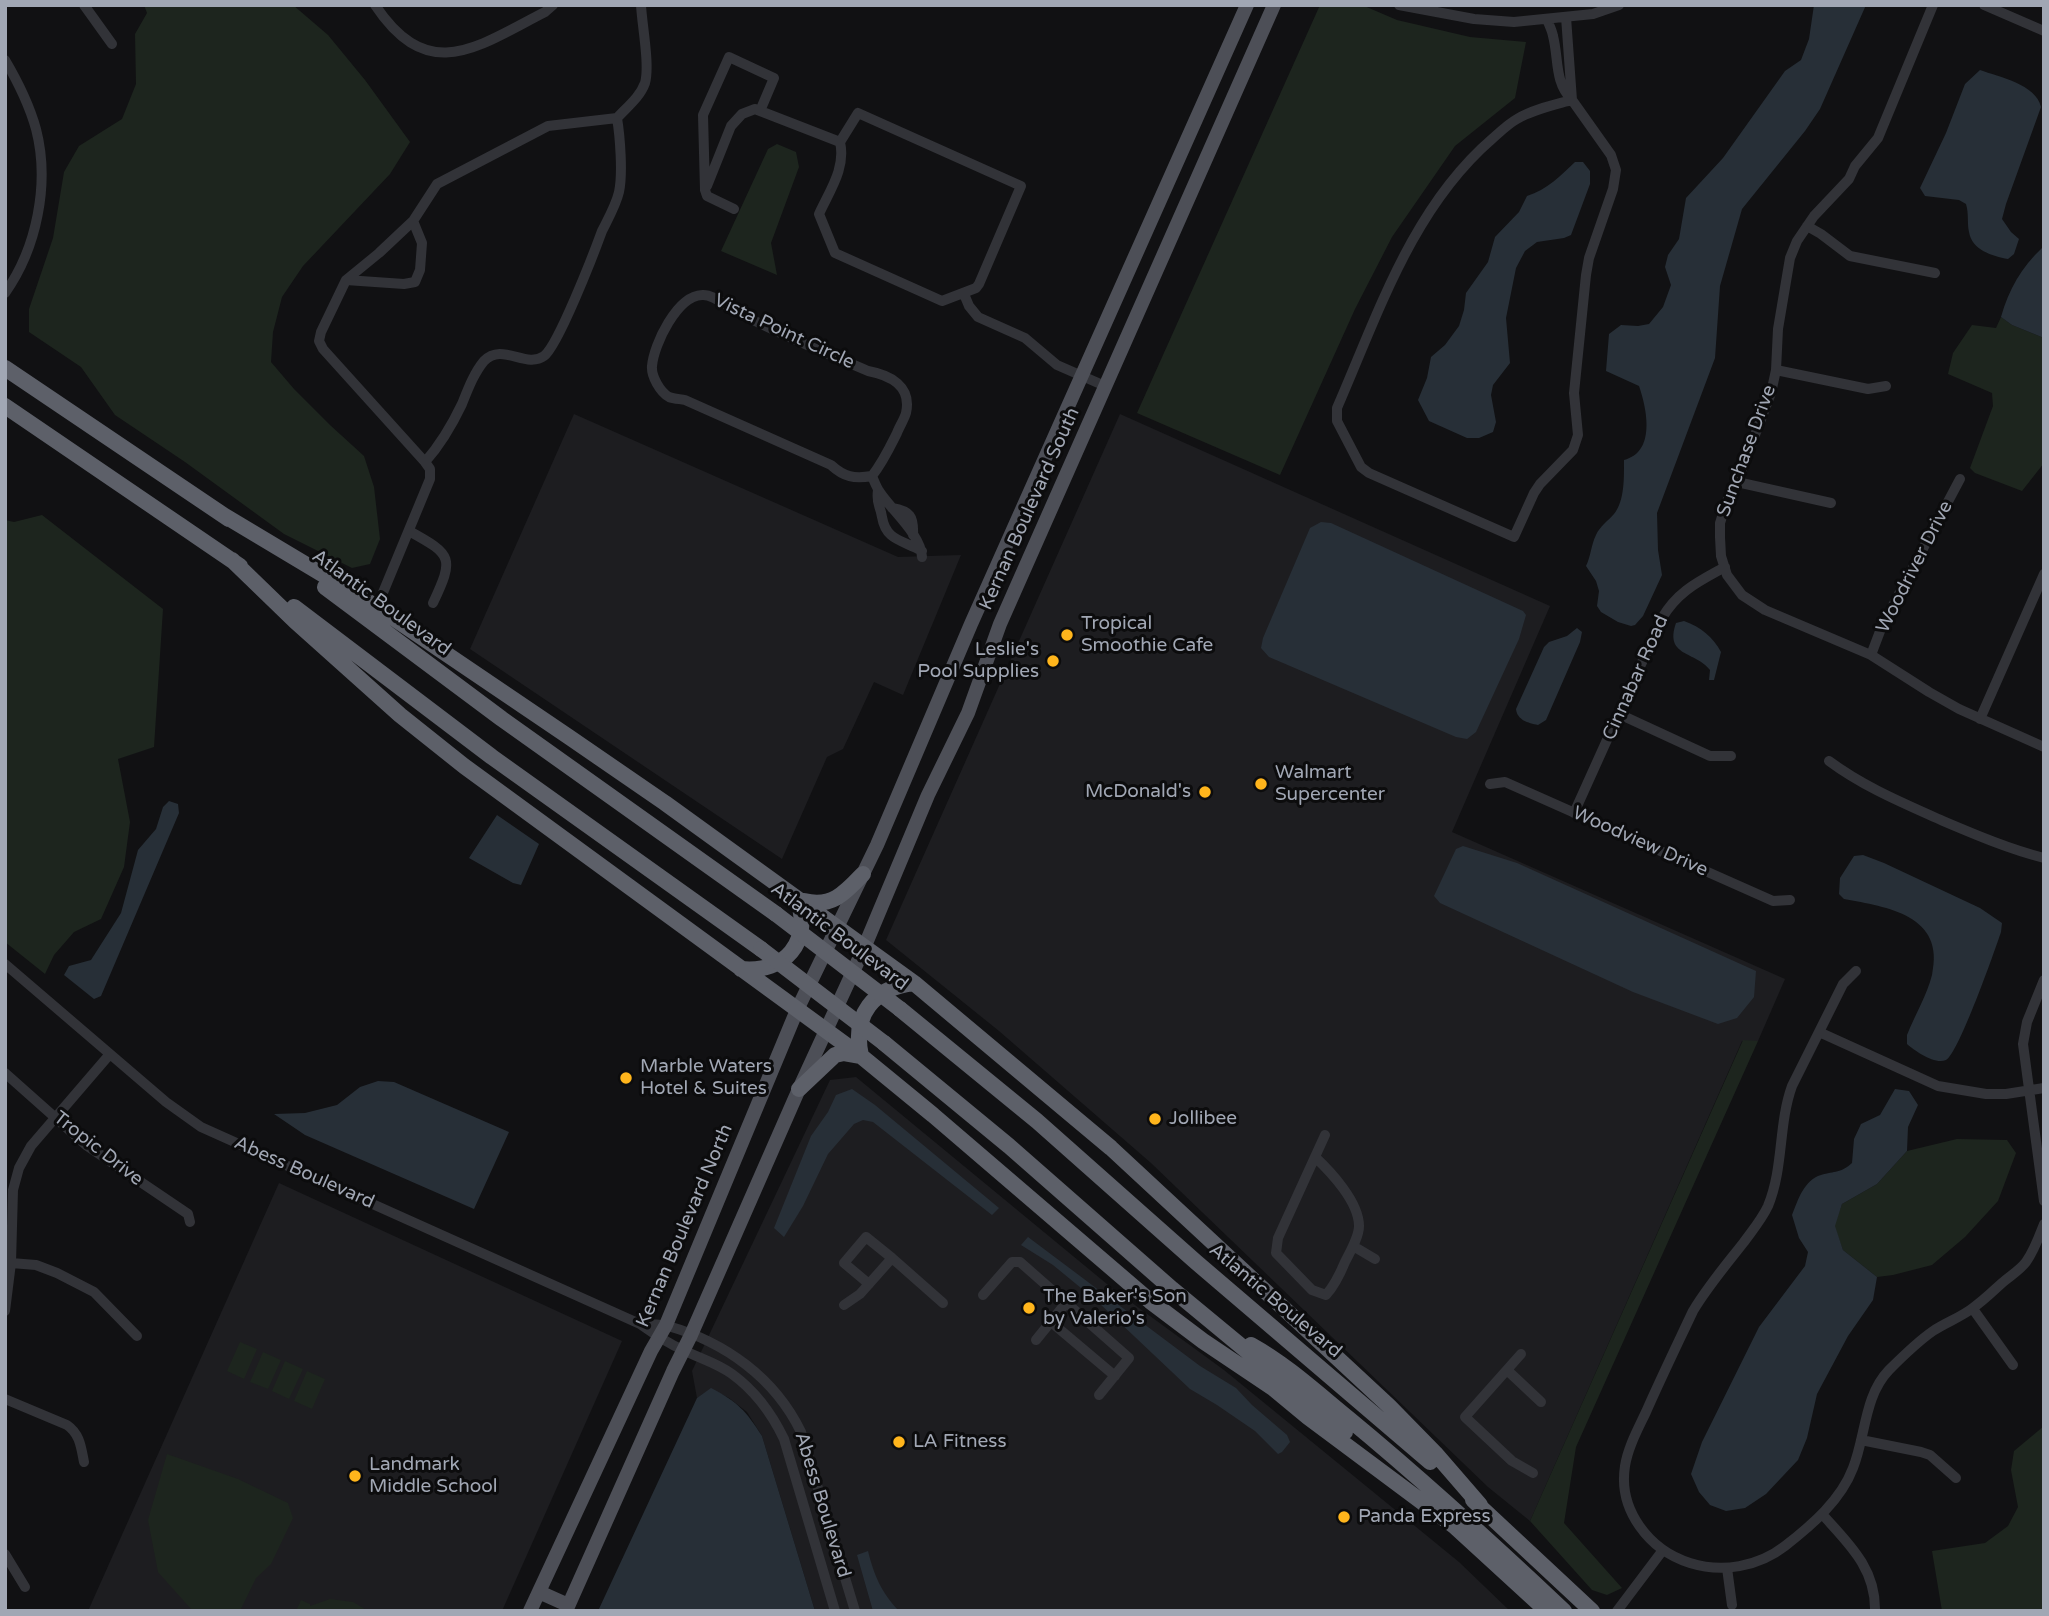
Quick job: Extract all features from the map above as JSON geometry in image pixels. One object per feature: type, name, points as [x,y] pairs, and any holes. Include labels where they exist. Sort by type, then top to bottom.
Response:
[{"type":"highway","name":"Atlantic Boulevard","points":[[5,368],[220,513],[362,614],[590,783],[776,914],[900,1009],[1057,1139],[1480,1505],[1592,1611]]},
{"type":"highway","points":[[5,405],[232,560],[503,765],[761,949],[884,1044],[1019,1154],[1213,1322],[1363,1446],[1547,1611]]},
{"type":"highway","points":[[220,513],[377,607],[665,803],[914,983],[1111,1148],[1389,1406],[1480,1505]]},
{"type":"highway","points":[[232,560],[295,621],[400,715],[464,766],[860,1056],[1178,1323],[1273,1388],[1457,1528]]},
{"type":"highway","points":[[798,900],[814,904],[828,902],[839,896],[863,874]]},
{"type":"highway","points":[[741,969],[769,968],[792,952],[802,927],[798,900]]},
{"type":"highway","points":[[860,1056],[858,1030],[868,1006],[888,989],[914,983]]},
{"type":"highway","points":[[799,1089],[835,1055],[844,1053],[860,1056]]},
{"type":"highway","points":[[1213,1322],[1273,1357],[1356,1425],[1564,1611]]},
{"type":"main road","name":"Kernan Boulevard South","points":[[971,624],[1247,5]]},
{"type":"main road","name":"Kernan Boulevard South","points":[[827,1031],[928,796],[968,713],[1000,624],[1274,5]]},
{"type":"main road","name":"Kernan Boulevard North","points":[[530,1611],[651,1351],[663,1332],[797,1010],[877,845],[971,624]]},
{"type":"main road","points":[[539,1592],[567,1608],[827,1031]]},
{"type":"street","points":[[84,5],[112,44]]},
{"type":"street","points":[[375,5],[392,27],[410,43],[424,51],[441,54],[461,52],[480,44],[535,18],[554,5]]},
{"type":"street","points":[[377,607],[430,480],[430,469],[323,349],[319,341],[321,331],[345,280],[413,221],[437,184],[548,126],[617,118],[638,96],[645,82],[641,5]]},
{"type":"street","points":[[1399,5],[1432,8],[1474,19],[1514,22],[1593,14],[1619,5]]},
{"type":"street","name":"Sunchase Drive","points":[[1933,5],[1878,138],[1855,166],[1849,178],[1807,226],[1790,258],[1777,329],[1776,370],[1771,393],[1720,523],[1721,556],[1727,575],[1742,595],[1765,610],[1871,655],[1929,692],[1980,719],[2044,747]]},
{"type":"street","points":[[1984,5],[2044,31]]},
{"type":"street","points":[[1566,17],[1572,100]]},
{"type":"street","points":[[1547,19],[1565,93],[1572,100],[1611,155],[1616,170],[1613,189],[1589,258],[1586,275],[1574,393],[1578,435],[1573,450],[1534,493],[1514,537],[1369,473],[1361,467],[1337,421],[1337,408],[1403,256],[1461,169],[1519,118],[1572,100]]},
{"type":"street","points":[[734,209],[707,196],[705,190],[703,116],[729,57],[774,78],[760,111]]},
{"type":"street","points":[[5,60],[23,91],[37,132],[41,182],[29,248],[18,276],[5,293]]},
{"type":"street","points":[[705,190],[731,126],[742,114],[755,109],[840,142]]},
{"type":"street","points":[[858,113],[1021,186],[979,285],[964,294],[942,301],[835,253],[819,214],[841,168],[843,155],[840,142],[858,113]]},
{"type":"street","points":[[425,462],[455,418],[479,368],[487,358],[500,353],[541,359],[549,352],[619,191],[621,139],[617,118]]},
{"type":"street","points":[[345,280],[404,284],[415,282],[420,270],[422,243],[413,221]]},
{"type":"street","points":[[1807,226],[1850,256],[1935,273]]},
{"type":"street","points":[[964,294],[978,317],[1025,338],[1056,365],[1105,386]]},
{"type":"street","name":"Vista Point Circle","points":[[701,295],[711,297],[737,312],[856,366],[893,378],[905,397],[906,413],[886,456],[872,475],[861,478],[844,476],[831,465],[685,400],[669,397],[658,387],[652,368],[656,351],[677,308],[701,295]]},
{"type":"street","points":[[1776,370],[1868,389],[1886,386]]},
{"type":"street","points":[[872,475],[878,490],[913,535],[922,554],[890,535],[882,526],[882,516],[876,501],[878,490]]},
{"type":"street","name":"Woodriver Drive","points":[[1871,655],[1882,626],[1959,479]]},
{"type":"street","points":[[1737,482],[1831,503]]},
{"type":"street","points":[[409,531],[435,545],[445,556],[447,568],[433,603]]},
{"type":"street","name":"Cinnabar Road","points":[[1574,813],[1670,604],[1685,589],[1725,567]]},
{"type":"street","points":[[1980,719],[2044,574]]},
{"type":"street","points":[[1619,714],[1710,756],[1731,756]]},
{"type":"street","points":[[1829,761],[1887,797],[1998,844],[2044,858]]},
{"type":"street","name":"Woodview Drive","points":[[1490,784],[1506,782],[1773,901],[1790,900]]},
{"type":"street","name":"Abess Boulevard","points":[[5,964],[166,1102],[201,1127],[640,1324],[663,1332],[691,1335],[723,1348],[747,1364],[764,1379],[794,1418],[801,1432],[855,1611]]},
{"type":"street","points":[[1856,971],[1843,984],[1792,1086],[1782,1126],[1779,1170],[1766,1211],[1693,1311],[1627,1458],[1624,1483],[1629,1508],[1642,1530],[1663,1550],[1704,1567],[1744,1566],[1768,1557],[1786,1545],[1822,1514],[1848,1480],[1857,1458],[1865,1419],[1875,1391],[1886,1373],[1909,1350],[1934,1331],[1972,1309],[2024,1264],[2044,1224]]},
{"type":"street","points":[[2044,980],[2027,1022],[2023,1044],[2044,1201]]},
{"type":"street","points":[[1819,1032],[1938,1086],[1986,1094],[2044,1088]]},
{"type":"street","points":[[5,1311],[11,1263],[13,1190],[19,1168],[31,1146],[110,1054]]},
{"type":"street","name":"Tropic Drive","points":[[5,1073],[86,1145],[188,1214],[190,1222]]},
{"type":"street","points":[[1315,1157],[1337,1178],[1354,1209],[1359,1226],[1353,1246],[1333,1287],[1326,1295],[1312,1290],[1276,1253],[1278,1238],[1325,1135]]},
{"type":"street","points":[[869,1284],[844,1263],[866,1237],[943,1303]]},
{"type":"street","points":[[1353,1246],[1374,1259]]},
{"type":"street","points":[[844,1305],[860,1294],[892,1258]]},
{"type":"street","points":[[983,1295],[1012,1262],[1020,1262],[1129,1358],[1099,1395]]},
{"type":"street","points":[[11,1263],[36,1265],[94,1292],[137,1336]]},
{"type":"street","points":[[1036,1340],[1066,1303]]},
{"type":"street","points":[[1972,1309],[2013,1365]]},
{"type":"street","points":[[1051,1322],[1115,1376]]},
{"type":"street","name":"Abess Boulevard","points":[[663,1332],[684,1350],[732,1374],[759,1400],[777,1426],[784,1438],[835,1611]]},
{"type":"street","points":[[1521,1354],[1465,1417],[1512,1461],[1533,1473]]},
{"type":"street","points":[[1507,1370],[1541,1402]]},
{"type":"street","points":[[5,1399],[73,1429],[81,1443],[84,1462]]},
{"type":"street","points":[[1861,1440],[1930,1455],[1956,1478]]},
{"type":"street","points":[[1822,1514],[1866,1567],[1874,1591],[1875,1611]]},
{"type":"street","points":[[1617,1611],[1663,1550]]},
{"type":"street","points":[[5,1555],[26,1587]]},
{"type":"street","points":[[1727,1568],[1732,1605]]},
{"type":"shaded area","points":[[144,5],[293,5],[328,35],[410,142],[390,174],[303,266],[282,297],[273,332],[271,362],[294,389],[364,456],[374,487],[380,539],[370,564],[352,568],[284,534],[115,415],[81,367],[29,332],[29,309],[53,238],[64,172],[79,146],[122,119],[136,84],[135,34],[147,13]]},
{"type":"shaded area","points":[[1320,5],[1362,5],[1397,20],[1470,37],[1526,42],[1515,98],[1455,146],[1392,237],[1355,309],[1280,475],[1137,413]]},
{"type":"shaded area","points":[[1814,5],[1866,5],[1820,109],[1742,209],[1720,286],[1715,358],[1657,513],[1662,575],[1643,616],[1631,626],[1601,612],[1597,606],[1599,591],[1596,581],[1586,566],[1594,539],[1618,509],[1623,488],[1624,460],[1641,448],[1646,429],[1645,406],[1639,386],[1606,371],[1609,334],[1621,325],[1649,324],[1663,307],[1671,285],[1665,267],[1668,255],[1679,239],[1686,198],[1723,158],[1785,71],[1801,60],[1809,39]]},
{"type":"shaded area","points":[[1980,70],[2025,87],[2038,99],[2041,107],[2002,219],[2019,239],[2014,254],[2008,259],[1989,254],[1974,243],[1969,232],[1966,204],[1959,200],[1925,196],[1920,188],[1965,84]]},
{"type":"shaded area","points":[[777,144],[796,152],[799,167],[771,243],[777,275],[721,251],[768,149]]},
{"type":"shaded area","points":[[1575,162],[1583,162],[1590,171],[1590,184],[1571,235],[1537,242],[1525,251],[1516,268],[1506,318],[1510,363],[1493,385],[1491,395],[1496,422],[1493,432],[1479,438],[1467,438],[1429,421],[1418,400],[1427,378],[1431,357],[1445,345],[1459,326],[1466,293],[1488,262],[1495,237],[1519,212],[1527,196],[1547,186]]},
{"type":"shaded area","points":[[2042,248],[2044,338],[2012,325],[2001,317],[2017,280]]},
{"type":"shaded area","points":[[2001,317],[2012,325],[2044,338],[2044,463],[2022,491],[1975,473],[1970,468],[1993,406],[1992,393],[1948,374],[1953,353],[1972,325],[1996,328]]},
{"type":"shaded area","points":[[574,414],[898,557],[961,555],[903,695],[874,682],[843,749],[827,757],[782,859],[470,649]]},
{"type":"shaded area","points":[[1120,414],[1550,606],[1452,832],[1785,979],[1758,1041],[1742,1041],[1530,1521],[1488,1487],[1151,1163],[999,1031],[886,940]]},
{"type":"shaded area","points":[[42,515],[163,609],[154,747],[118,759],[130,822],[124,867],[101,919],[74,932],[54,955],[45,974],[5,942],[5,520],[14,522]]},
{"type":"shaded area","points":[[1321,522],[1331,523],[1523,611],[1526,615],[1519,639],[1476,732],[1467,739],[1456,737],[1269,657],[1261,648],[1310,528]]},
{"type":"shaded area","points":[[1684,621],[1706,633],[1721,652],[1714,680],[1709,680],[1710,670],[1704,664],[1683,652],[1674,642],[1676,623]]},
{"type":"shaded area","points":[[1577,628],[1582,632],[1580,642],[1546,720],[1538,725],[1524,720],[1518,716],[1516,709],[1544,647]]},
{"type":"shaded area","points":[[169,801],[178,804],[179,813],[101,996],[94,999],[64,975],[69,966],[91,960],[121,913],[138,850],[156,829],[163,807]]},
{"type":"shaded area","points":[[497,815],[539,844],[521,885],[469,858]]},
{"type":"shaded area","points":[[1463,846],[1517,863],[1756,971],[1754,997],[1737,1018],[1718,1024],[1633,992],[1440,903],[1434,896],[1456,849]]},
{"type":"shaded area","points":[[1863,855],[1980,908],[2002,923],[1976,1001],[1952,1054],[1946,1060],[1931,1059],[1907,1044],[1907,1035],[1932,975],[1934,955],[1930,939],[1922,927],[1909,918],[1878,906],[1844,899],[1839,894],[1840,878],[1854,856]]},
{"type":"shaded area","points":[[1743,1040],[1758,1041],[1576,1447],[1564,1523],[1622,1588],[1607,1595],[1592,1590],[1530,1521]]},
{"type":"shaded area","points":[[856,1077],[1113,1289],[1224,1370],[1459,1562],[1510,1611],[815,1611],[762,1436],[747,1412],[729,1398],[711,1389],[697,1398],[692,1371],[830,1080]]},
{"type":"shaded area","points":[[378,1081],[394,1082],[509,1132],[474,1209],[305,1135],[274,1114],[305,1113],[337,1105],[360,1087]]},
{"type":"shaded area","points":[[852,1089],[999,1208],[992,1215],[873,1122],[863,1120],[854,1124],[828,1154],[803,1206],[784,1237],[774,1228],[811,1136],[836,1095]]},
{"type":"shaded area","points":[[1895,1089],[1909,1091],[1918,1105],[1908,1127],[1907,1151],[1877,1184],[1842,1204],[1835,1226],[1843,1250],[1877,1277],[1873,1300],[1848,1336],[1817,1394],[1807,1438],[1798,1460],[1766,1494],[1745,1508],[1726,1511],[1710,1505],[1699,1492],[1691,1474],[1702,1442],[1759,1327],[1805,1266],[1808,1252],[1799,1238],[1792,1215],[1799,1197],[1810,1181],[1841,1170],[1852,1163],[1854,1139],[1861,1124],[1880,1115]]},
{"type":"shaded area","points":[[1957,1139],[2007,1140],[2016,1153],[1998,1201],[1965,1237],[1932,1265],[1877,1277],[1843,1250],[1834,1226],[1842,1204],[1877,1184],[1907,1151]]},
{"type":"shaded area","name":"Landmark Middle School","points":[[279,1183],[622,1341],[502,1611],[88,1611]]},
{"type":"shaded area","points":[[1028,1237],[1200,1366],[1236,1388],[1287,1435],[1290,1442],[1282,1452],[1278,1454],[1255,1431],[1190,1389],[1098,1302],[1053,1265],[1021,1245]]},
{"type":"shaded area","points":[[240,1342],[257,1349],[244,1379],[227,1371]]},
{"type":"shaded area","points":[[263,1352],[281,1360],[268,1389],[250,1382]]},
{"type":"shaded area","points":[[285,1361],[303,1369],[289,1399],[272,1391]]},
{"type":"shaded area","points":[[307,1371],[325,1379],[312,1409],[294,1401]]},
{"type":"shaded area","points":[[711,1388],[741,1408],[762,1436],[815,1611],[598,1611],[697,1398]]},
{"type":"shaded area","points":[[2044,1426],[2044,1611],[1942,1611],[1932,1551],[1985,1543],[2008,1526],[2018,1507],[2011,1470],[2014,1451]]},
{"type":"shaded area","points":[[167,1454],[238,1479],[288,1503],[293,1518],[271,1564],[256,1578],[240,1611],[192,1610],[158,1572],[148,1520]]},
{"type":"shaded area","points":[[868,1551],[879,1583],[899,1611],[873,1611],[857,1555]]},
{"type":"shaded area","points":[[330,1599],[353,1602],[368,1611],[296,1611],[301,1600],[310,1606]]},
{"type":"place","name":"Tropical Smoothie Cafe","points":[[1067,635]]},
{"type":"place","name":"Leslie's Pool Supplies","points":[[1053,661]]},
{"type":"place","name":"Walmart Supercenter","points":[[1261,784]]},
{"type":"place","name":"McDonald's","points":[[1205,792]]},
{"type":"place","name":"Marble Waters Hotel & Suites","points":[[626,1078]]},
{"type":"place","name":"Jollibee","points":[[1155,1119]]},
{"type":"place","name":"The Baker's Son by Valerio's","points":[[1029,1308]]},
{"type":"place","name":"LA Fitness","points":[[899,1442]]},
{"type":"place","name":"Landmark Middle School","points":[[355,1476]]},
{"type":"place","name":"Panda Express","points":[[1344,1517]]}]
